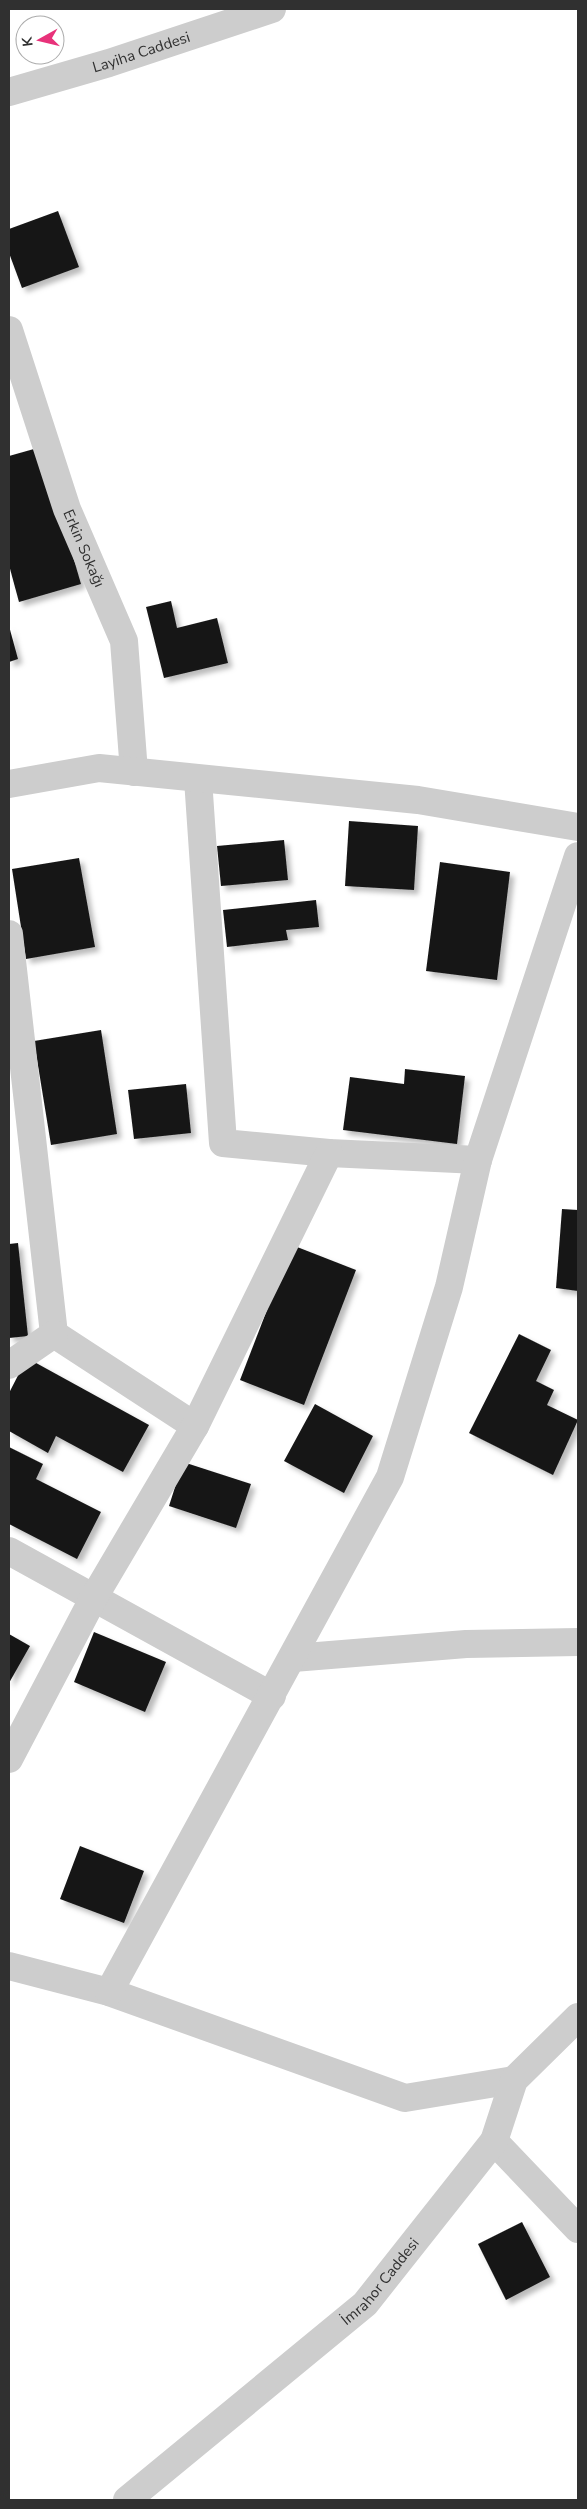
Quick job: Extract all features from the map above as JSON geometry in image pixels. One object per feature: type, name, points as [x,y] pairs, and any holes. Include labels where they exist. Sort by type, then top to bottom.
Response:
[{"type":"street","name":"Layiha Caddesi","points":[[9,92],[109,63],[272,9]]},
{"type":"street","name":"Erkin Sokağı","points":[[9,330],[66,509],[124,640],[134,772]]},
{"type":"street","points":[[9,784],[99,768],[418,800],[578,827]]},
{"type":"street","points":[[198,779],[223,1144],[330,1153],[478,1160]]},
{"type":"street","points":[[109,1992],[293,1658],[390,1477],[449,1287],[478,1160],[578,856]]},
{"type":"street","points":[[9,934],[54,1334]]},
{"type":"street","points":[[9,1759],[93,1599],[195,1426],[330,1153]]},
{"type":"street","points":[[54,1334],[195,1426]]},
{"type":"street","points":[[9,1365],[54,1334]]},
{"type":"street","points":[[9,1551],[272,1696]]},
{"type":"street","points":[[293,1658],[466,1644],[578,1642]]},
{"type":"street","points":[[9,1966],[109,1992],[405,2098],[514,2080]]},
{"type":"street","name":"İmrahor Caddesi","points":[[127,2500],[365,2304],[494,2141],[514,2080],[578,2017]]},
{"type":"street","points":[[494,2141],[578,2229]]},
{"type":"building","points":[[58,211],[79,267],[22,288],[9,253],[9,229]]},
{"type":"building","points":[[41,447],[81,584],[19,602],[9,565],[9,456]]},
{"type":"building","points":[[171,601],[177,628],[217,618],[228,663],[164,678],[146,607]]},
{"type":"building","points":[[9,626],[18,659],[9,662]]},
{"type":"building","points":[[349,821],[418,826],[414,890],[345,886]]},
{"type":"building","points":[[284,840],[288,880],[221,886],[217,846]]},
{"type":"building","points":[[79,858],[95,947],[26,959],[12,869]]},
{"type":"building","points":[[440,862],[510,872],[497,980],[426,971]]},
{"type":"building","points":[[316,900],[319,927],[286,930],[288,940],[227,947],[223,910]]},
{"type":"building","points":[[101,1030],[117,1134],[51,1145],[34,1041]]},
{"type":"building","points":[[405,1069],[465,1076],[457,1144],[343,1130],[350,1077],[404,1084]]},
{"type":"building","points":[[186,1084],[191,1133],[134,1139],[128,1090]]},
{"type":"building","points":[[562,1209],[578,1210],[578,1291],[556,1288]]},
{"type":"building","points":[[18,1243],[28,1336],[9,1338],[9,1244]]},
{"type":"building","points":[[292,1245],[356,1270],[304,1405],[240,1380]]},
{"type":"building","points":[[519,1334],[551,1350],[536,1381],[554,1390],[547,1405],[578,1420],[553,1475],[469,1433]]},
{"type":"building","points":[[27,1358],[149,1425],[123,1472],[56,1436],[48,1453],[9,1431],[9,1393]]},
{"type":"building","points":[[315,1404],[373,1436],[344,1493],[284,1461]]},
{"type":"building","points":[[9,1447],[43,1464],[36,1479],[101,1512],[77,1559],[9,1524]]},
{"type":"building","points":[[183,1462],[251,1484],[236,1528],[169,1506]]},
{"type":"building","points":[[94,1632],[166,1662],[145,1712],[74,1682]]},
{"type":"building","points":[[9,1634],[30,1646],[9,1683]]},
{"type":"building","points":[[80,1846],[144,1871],[124,1923],[60,1899]]},
{"type":"building","points":[[522,2222],[550,2277],[506,2300],[478,2244]]}]
